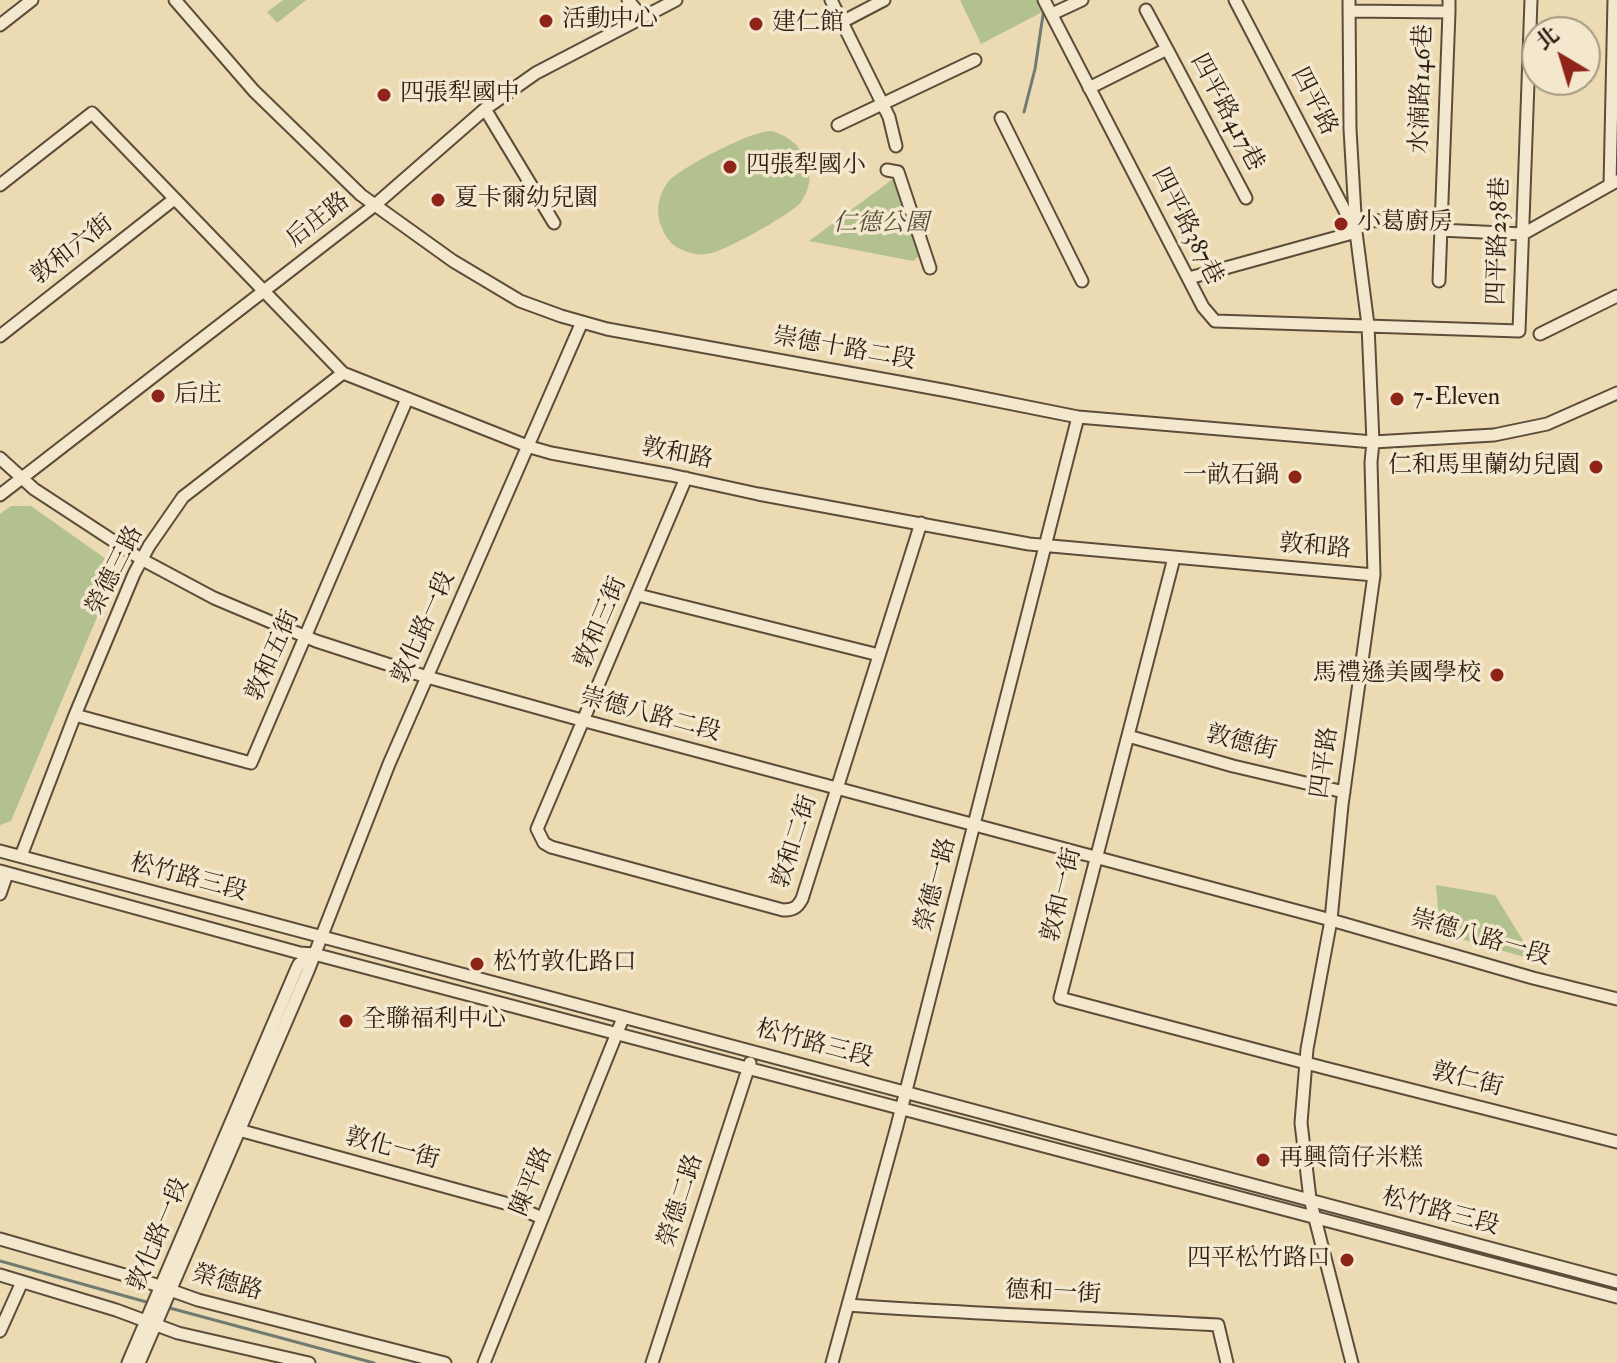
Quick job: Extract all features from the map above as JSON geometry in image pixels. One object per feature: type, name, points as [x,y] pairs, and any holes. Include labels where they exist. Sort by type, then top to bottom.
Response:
[{"type":"street","points":[[0,25],[32,0]]},
{"type":"street","name":"崇德十路二段","points":[[175,0],[254,91],[361,195],[453,261],[520,301],[582,322],[657,339],[1078,417],[1373,442],[1508,432],[1547,424],[1617,393]]},
{"type":"street","points":[[628,0],[642,17]]},
{"type":"street","name":"后庄路","points":[[0,495],[375,205],[485,109],[536,73],[676,0]]},
{"type":"street","points":[[831,0],[889,117],[896,146]]},
{"type":"street","points":[[842,22],[884,0]]},
{"type":"street","name":"四平路387巷","points":[[1044,0],[1203,307],[1215,321],[1368,325]]},
{"type":"street","points":[[1052,14],[1082,0]]},
{"type":"street","name":"四平路","points":[[1235,0],[1356,227],[1368,325],[1374,575],[1344,792],[1331,920],[1306,1063],[1301,1123],[1314,1218],[1352,1363]]},
{"type":"street","name":"四平路238巷","points":[[1368,325],[1519,331],[1531,0]]},
{"type":"street","points":[[1189,278],[1356,227],[1440,225],[1523,234],[1613,183],[1614,0]]},
{"type":"street","points":[[1349,6],[1350,129],[1356,227]]},
{"type":"street","name":"水湳路146巷","points":[[1349,6],[1449,6],[1439,281]]},
{"type":"street","name":"四平路417巷","points":[[1146,10],[1246,198]]},
{"type":"street","name":"四平路417巷","points":[[1089,88],[1167,49]]},
{"type":"street","points":[[838,125],[975,60]]},
{"type":"street","points":[[485,109],[554,223]]},
{"type":"street","name":"敦和路","points":[[0,185],[92,113],[343,373],[551,453],[1046,546],[1374,575]]},
{"type":"street","points":[[1001,118],[1082,281]]},
{"type":"street","points":[[887,170],[898,172],[930,268]]},
{"type":"street","name":"敦和六街","points":[[0,336],[173,200]]},
{"type":"street","points":[[1540,334],[1617,296]]},
{"type":"street","name":"敦化路一段","points":[[128,1363],[151,1323],[314,954],[389,764],[582,322]]},
{"type":"street","name":"榮德三路","points":[[21,856],[75,715],[141,559],[183,497],[343,373]]},
{"type":"street","name":"敦和五街","points":[[75,715],[251,763],[407,399]]},
{"type":"street","name":"榮德一路","points":[[832,1363],[906,1092],[1078,417]]},
{"type":"street","name":"崇德八路二段","points":[[0,458],[81,522],[141,559],[214,598],[307,636],[427,677],[585,721],[1331,920]]},
{"type":"street","name":"敦和三街","points":[[537,829],[686,478]]},
{"type":"street","name":"敦和二街","points":[[537,829],[544,843],[551,847],[783,910],[798,906],[921,523]]},
{"type":"street","name":"敦和一街","points":[[1174,558],[1060,998],[1306,1063]]},
{"type":"street","points":[[638,595],[879,655]]},
{"type":"street","name":"敦德街","points":[[1128,736],[1233,766],[1344,792]]},
{"type":"street","name":"松竹路三段","points":[[0,851],[1617,1282]]},
{"type":"street","points":[[0,894],[4,872]]},
{"type":"street","name":"松竹路三段","points":[[4,872],[300,953],[314,954],[902,1107],[1617,1297]]},
{"type":"street","name":"崇德八路一段","points":[[1331,920],[1617,999]]},
{"type":"street","name":"陳平路","points":[[484,1363],[623,1018]]},
{"type":"street","name":"榮德二路","points":[[652,1363],[753,1052]]},
{"type":"street","name":"敦仁街","points":[[1306,1063],[1617,1142]]},
{"type":"street","name":"敦化一街","points":[[235,1129],[512,1205],[542,1218]]},
{"type":"street","name":"榮德路","points":[[0,1239],[198,1300],[445,1363]]},
{"type":"street","points":[[0,1275],[178,1333],[309,1363]]},
{"type":"street","points":[[0,1331],[22,1282]]},
{"type":"street","name":"德和一街","points":[[848,1305],[1218,1325],[1227,1363]]},
{"type":"street","name":"敦化路一段","points":[[139,1363],[151,1323]]},
{"type":"green space","points":[[283,0],[306,0],[277,23],[267,12]]},
{"type":"green space","points":[[960,0],[1038,0],[1044,11],[981,44]]},
{"type":"green space","points":[[771,131],[792,141],[806,158],[810,180],[801,202],[759,230],[712,253],[694,254],[679,249],[664,232],[658,210],[668,182],[717,151]]},
{"type":"green space","name":"仁德公園","points":[[897,176],[920,255],[913,261],[809,241]]},
{"type":"green space","points":[[11,506],[31,506],[109,561],[114,577],[11,821],[0,825],[0,514]]},
{"type":"green space","points":[[1436,885],[1495,895],[1535,960],[1440,933]]},
{"type":"waterway","points":[[1024,112],[1035,69],[1044,8]]},
{"type":"waterway","points":[[0,1261],[150,1303]]},
{"type":"waterway","points":[[166,1307],[374,1363]]},
{"type":"place","name":"活動中心","points":[[546,21]]},
{"type":"place","name":"建仁館","points":[[756,24]]},
{"type":"place","name":"四張犁國中","points":[[384,95]]},
{"type":"place","name":"四張犁國小","points":[[730,167]]},
{"type":"place","name":"夏卡爾幼兒園","points":[[438,200]]},
{"type":"place","name":"小葛廚房","points":[[1341,224]]},
{"type":"place","name":"后庄","points":[[158,396]]},
{"type":"place","name":"7-Eleven","points":[[1397,399]]},
{"type":"place","name":"仁和馬里蘭幼兒園","points":[[1596,467]]},
{"type":"place","name":"一畝石鍋","points":[[1295,477]]},
{"type":"place","name":"馬禮遜美國學校","points":[[1497,675]]},
{"type":"place","name":"松竹敦化路口","points":[[477,964]]},
{"type":"place","name":"全聯福利中心","points":[[346,1021]]},
{"type":"place","name":"再興筒仔米糕","points":[[1263,1160]]},
{"type":"place","name":"四平松竹路口","points":[[1347,1260]]}]
